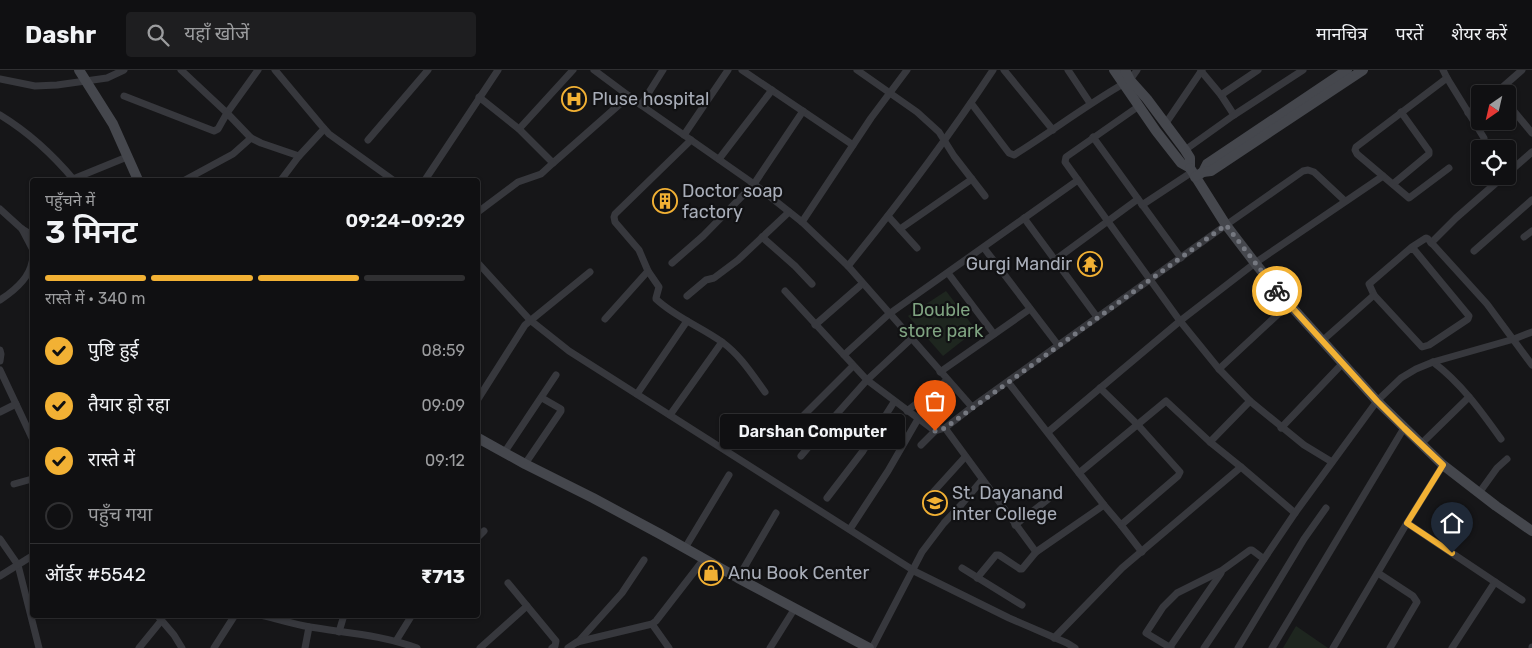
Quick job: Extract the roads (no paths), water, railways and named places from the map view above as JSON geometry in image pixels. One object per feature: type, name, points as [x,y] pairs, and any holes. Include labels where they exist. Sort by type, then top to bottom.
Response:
[{"type":"street","points":[[79,70],[113,124],[137,178]]},
{"type":"street","points":[[0,80],[35,86],[57,85],[107,78],[124,70]]},
{"type":"street","points":[[181,70],[251,138],[298,156]]},
{"type":"street","points":[[124,96],[214,131],[218,129],[227,113],[258,70]]},
{"type":"street","points":[[276,70],[320,133],[390,178]]},
{"type":"street","points":[[368,140],[428,70]]},
{"type":"street","points":[[426,178],[498,70]]},
{"type":"street","points":[[519,129],[573,70]]},
{"type":"street","points":[[594,70],[754,184],[802,222],[848,266],[972,408]]},
{"type":"street","points":[[641,105],[663,70]]},
{"type":"street","points":[[684,135],[728,70]]},
{"type":"street","points":[[857,70],[917,112],[939,132],[985,196]]},
{"type":"street","points":[[802,222],[853,145],[907,70]]},
{"type":"street","points":[[848,266],[944,141],[993,70]]},
{"type":"street","points":[[1004,70],[1053,130]]},
{"type":"street","points":[[1068,70],[1090,103]]},
{"type":"street","points":[[1114,70],[1166,123],[1186,150],[1195,172],[1226,225],[1289,304],[1342,364],[1443,465],[1532,531]]},
{"type":"street","points":[[1125,70],[1127,82],[1139,106],[1181,162],[1195,172],[1211,171],[1363,70]]},
{"type":"street","points":[[971,104],[1011,155],[1014,155],[1090,103],[1127,82],[1137,70]]},
{"type":"street","points":[[1221,95],[1258,70]]},
{"type":"street","points":[[1186,150],[1234,115],[1303,70]]},
{"type":"street","points":[[1443,70],[1484,138]]},
{"type":"street","points":[[1506,85],[1522,70]]},
{"type":"street","points":[[745,71],[853,145]]},
{"type":"street","points":[[1166,123],[1201,71],[1221,95],[1234,115]]},
{"type":"street","points":[[1055,260],[1108,222],[1195,172],[1341,71]]},
{"type":"street","points":[[1447,78],[1356,148],[1357,154],[1408,198],[1411,198],[1449,168]]},
{"type":"street","points":[[719,159],[772,90]]},
{"type":"street","points":[[480,210],[518,182],[541,174],[629,96]]},
{"type":"street","points":[[479,97],[519,129],[553,163]]},
{"type":"street","points":[[1139,106],[1065,158],[1065,162],[1149,280],[1219,369],[1250,401],[1281,428],[1332,462]]},
{"type":"street","points":[[672,263],[703,236],[754,184],[803,111]]},
{"type":"street","points":[[1393,184],[1429,154],[1429,151],[1401,112]]},
{"type":"street","points":[[1516,114],[1532,133]]},
{"type":"street","points":[[0,115],[15,124],[40,144],[72,178]]},
{"type":"street","points":[[282,178],[298,156],[320,133]]},
{"type":"street","points":[[1093,137],[1181,258]]},
{"type":"street","points":[[189,178],[233,154],[251,138]]},
{"type":"street","points":[[691,140],[615,214],[615,222],[639,250],[648,271],[659,287],[656,299],[739,355],[765,392]]},
{"type":"street","points":[[1516,167],[1532,152]]},
{"type":"street","points":[[79,178],[127,157]]},
{"type":"street","points":[[921,444],[935,431],[945,428],[1302,171],[1314,172],[1345,201]]},
{"type":"street","points":[[1048,432],[1180,321],[1255,263],[1382,176]]},
{"type":"street","points":[[900,229],[972,179]]},
{"type":"street","points":[[844,355],[889,314],[1078,180]]},
{"type":"street","points":[[1431,242],[1494,185]]},
{"type":"street","points":[[1474,251],[1532,200]]},
{"type":"street","points":[[0,209],[30,234]]},
{"type":"street","points":[[686,296],[706,280],[714,278],[738,260],[789,212]]},
{"type":"street","points":[[888,216],[917,248]]},
{"type":"street","points":[[1024,218],[1097,317]]},
{"type":"street","points":[[22,228],[30,244]]},
{"type":"street","points":[[1524,237],[1532,231]]},
{"type":"street","points":[[762,237],[812,284]]},
{"type":"street","points":[[1412,247],[1469,316],[1468,319],[1423,348],[1374,295],[1369,286],[1370,282],[1412,247],[1424,238],[1431,242],[1487,304],[1532,365]]},
{"type":"street","points":[[984,248],[1058,345]]},
{"type":"street","points":[[480,265],[569,351],[914,570],[1009,618],[1075,648]]},
{"type":"street","points":[[0,300],[21,283],[30,269]]},
{"type":"street","points":[[605,319],[648,271]]},
{"type":"street","points":[[480,396],[525,325],[590,272]]},
{"type":"street","points":[[948,273],[994,334]]},
{"type":"street","points":[[815,325],[862,284]]},
{"type":"street","points":[[785,292],[867,380],[935,431]]},
{"type":"street","points":[[1322,341],[1374,295]]},
{"type":"street","points":[[1219,369],[1289,304]]},
{"type":"street","points":[[940,372],[1030,309]]},
{"type":"street","points":[[637,394],[687,321]]},
{"type":"street","points":[[1204,648],[1295,513],[1377,401],[1401,378],[1416,369],[1433,362],[1532,332]]},
{"type":"street","points":[[801,456],[867,380],[911,339]]},
{"type":"street","points":[[670,415],[722,342]]},
{"type":"street","points":[[0,350],[0,360]]},
{"type":"street","points":[[1433,362],[1455,380],[1501,439]]},
{"type":"street","points":[[1281,428],[1342,364]]},
{"type":"street","points":[[776,443],[853,366]]},
{"type":"street","points":[[0,370],[30,434]]},
{"type":"street","points":[[504,452],[556,375]]},
{"type":"street","points":[[907,411],[947,380]]},
{"type":"street","points":[[1008,382],[1142,552]]},
{"type":"street","points":[[1100,388],[1137,424],[1180,472],[1178,476],[1121,525]]},
{"type":"street","points":[[1421,444],[1469,397]]},
{"type":"street","points":[[525,464],[561,411],[561,409],[542,398]]},
{"type":"street","points":[[1079,473],[1166,401],[1210,442],[1295,513]]},
{"type":"street","points":[[1210,442],[1250,401]]},
{"type":"street","points":[[827,498],[862,451],[894,402]]},
{"type":"street","points":[[0,412],[16,404]]},
{"type":"street","points":[[850,529],[888,471],[918,420]]},
{"type":"street","points":[[945,428],[1036,552]]},
{"type":"street","points":[[1272,648],[1404,428]]},
{"type":"street","points":[[480,439],[870,648],[914,570],[922,552],[982,480]]},
{"type":"street","points":[[926,500],[966,456]]},
{"type":"street","points":[[1479,493],[1497,468],[1507,459]]},
{"type":"street","points":[[1333,648],[1443,465]]},
{"type":"street","points":[[1054,638],[1122,568],[1241,467]]},
{"type":"street","points":[[685,548],[729,475]]},
{"type":"street","points":[[14,484],[30,480]]},
{"type":"street","points":[[1015,525],[1060,490]]},
{"type":"street","points":[[977,578],[996,555],[1000,555],[1021,569],[1024,569],[1036,552],[1104,505]]},
{"type":"street","points":[[1238,648],[1304,539],[1326,508]]},
{"type":"street","points":[[738,578],[776,512]]},
{"type":"street","points":[[1407,523],[1522,600]]},
{"type":"street","points":[[480,535],[484,531]]},
{"type":"street","points":[[0,539],[18,565],[30,612]]},
{"type":"street","points":[[1221,571],[1171,647],[1146,634],[1146,631],[1163,607],[1177,593],[1221,571],[1251,550],[1264,559]]},
{"type":"street","points":[[0,576],[30,557]]},
{"type":"street","points":[[577,642],[652,624],[659,619],[704,559]]},
{"type":"street","points":[[568,648],[577,642],[622,593],[644,560]]},
{"type":"street","points":[[962,568],[1022,606]]},
{"type":"street","points":[[1378,573],[1413,596],[1417,602],[1390,648]]},
{"type":"street","points":[[1452,648],[1495,582]]},
{"type":"street","points":[[508,583],[556,641],[555,646],[552,648]]},
{"type":"street","points":[[480,648],[527,606]]},
{"type":"street","points":[[770,648],[794,608]]},
{"type":"street","points":[[31,618],[39,648]]},
{"type":"street","points":[[139,648],[159,618],[174,635],[182,648]]},
{"type":"street","points":[[214,648],[233,618]]},
{"type":"street","points":[[273,618],[309,627],[396,641],[417,648]]},
{"type":"street","points":[[340,632],[343,618]]},
{"type":"street","points":[[396,641],[410,618]]},
{"type":"street","points":[[652,624],[669,648]]},
{"type":"street","points":[[305,648],[309,627]]},
{"type":"place","name":"Pluse hospital","points":[[574,99]]},
{"type":"place","name":"Doctor soap factory","points":[[665,201]]},
{"type":"place","name":"Gurgi Mandir","points":[[1090,264]]},
{"type":"place","name":"Darshan Computer","points":[[935,431]]},
{"type":"place","name":"St. Dayanand inter College","points":[[935,503]]},
{"type":"place","name":"Anu Book Center","points":[[711,573]]},
{"type":"park label","name":"Double store park","points":[[941,320]]}]
